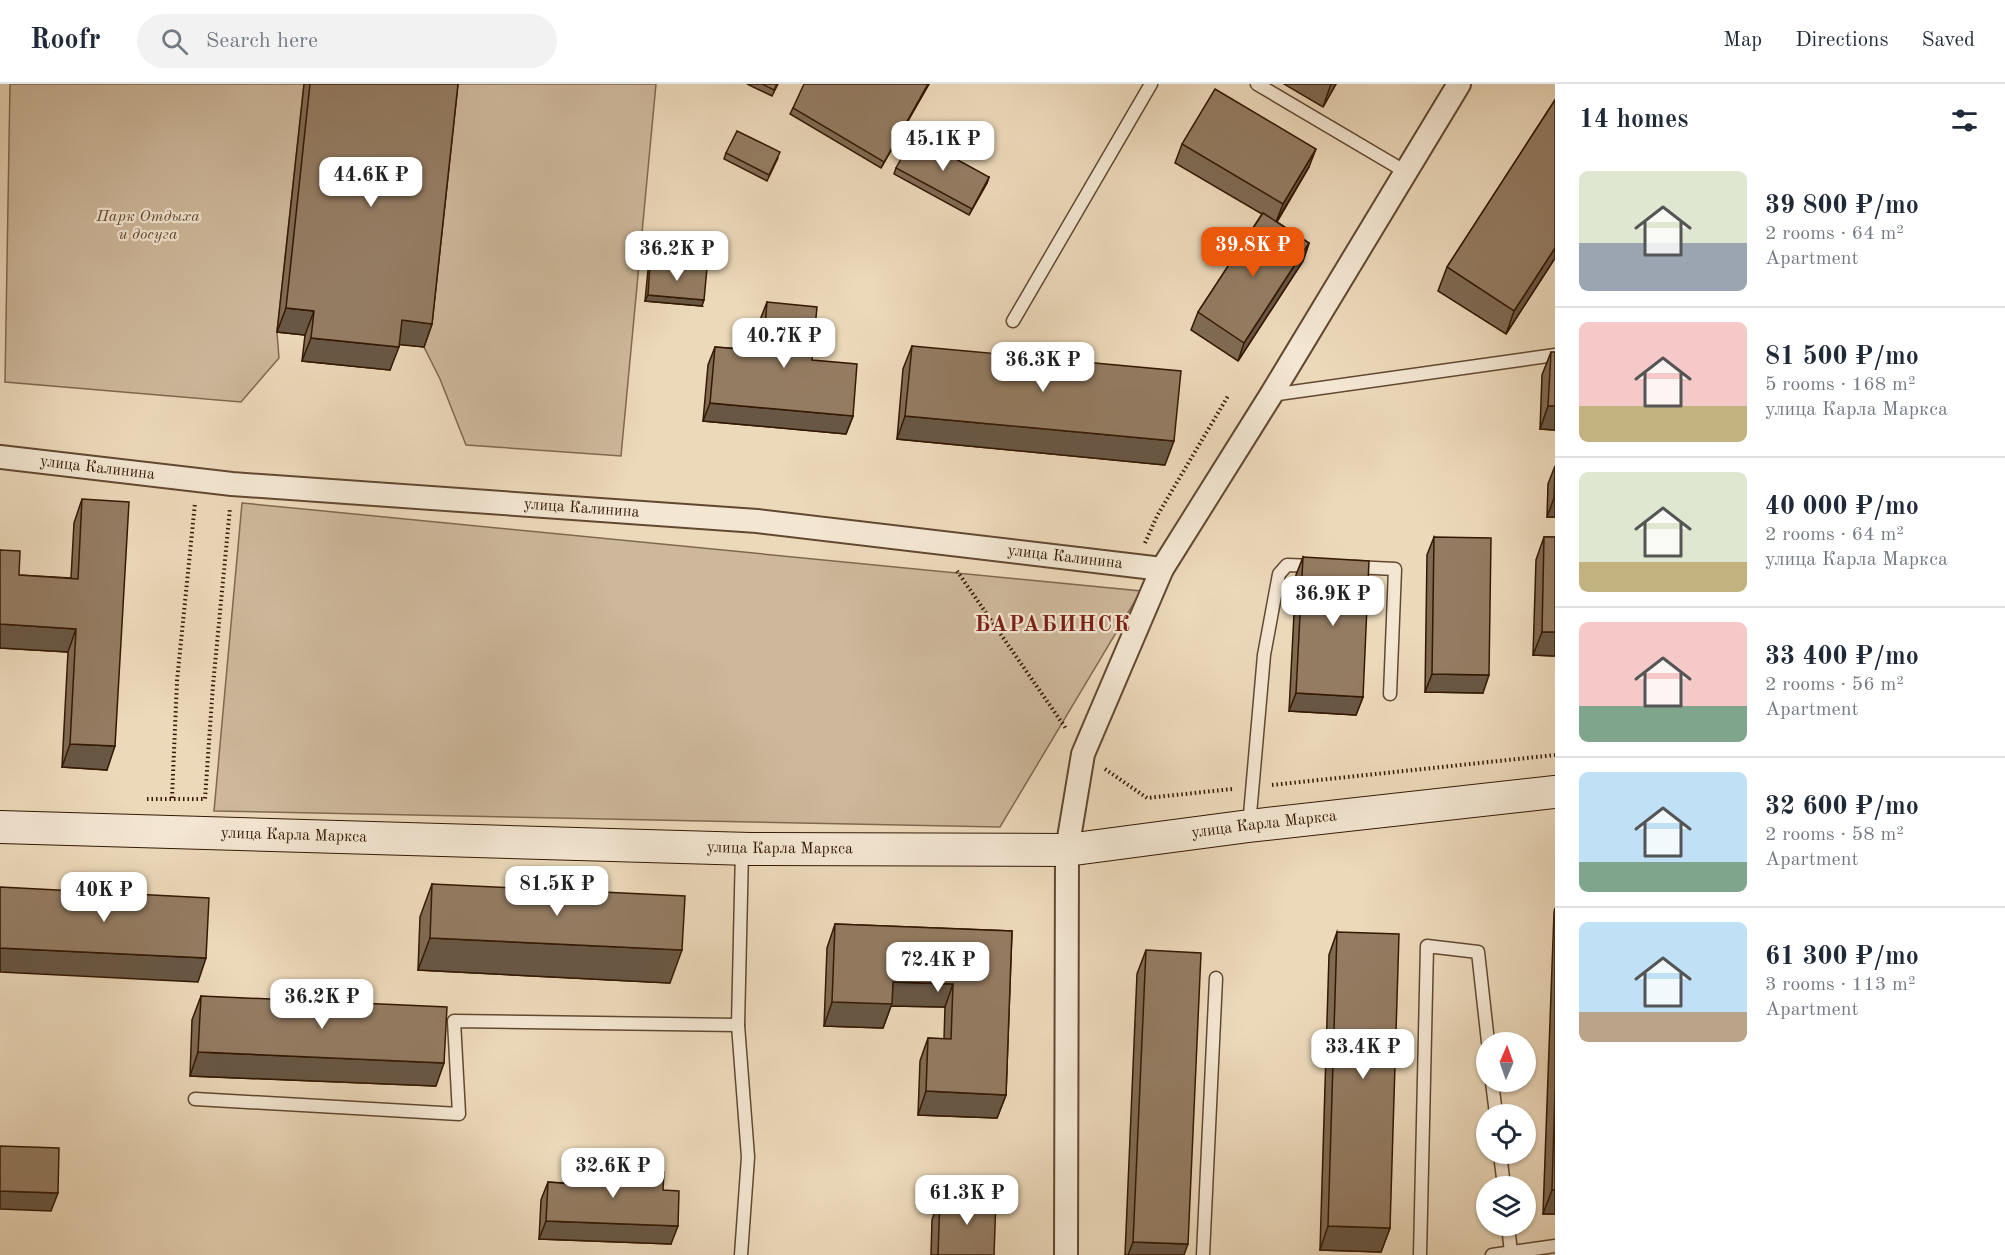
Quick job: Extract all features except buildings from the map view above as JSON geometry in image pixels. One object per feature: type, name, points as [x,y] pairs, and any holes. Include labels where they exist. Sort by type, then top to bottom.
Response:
[{"type":"main road","name":"улица Карла Маркса","points":[[0,827],[742,849],[1067,850],[1249,826],[1555,792]]},
{"type":"street","points":[[1066,1255],[1067,850],[1083,754],[1162,569],[1271,395],[1459,84]]},
{"type":"street","name":"улица Калинина","points":[[0,457],[232,484],[757,521],[1162,569]]},
{"type":"lane","points":[[1013,321],[1151,84]]},
{"type":"lane","points":[[1257,84],[1406,172]]},
{"type":"lane","points":[[1271,395],[1555,355]]},
{"type":"lane","points":[[1249,826],[1264,655],[1279,574],[1287,565],[1395,568],[1390,694]]},
{"type":"lane","points":[[741,1255],[748,1157],[738,1025],[742,849]]},
{"type":"lane","points":[[1420,1255],[1427,946],[1478,952],[1487,1032]]},
{"type":"lane","points":[[1203,1255],[1216,978]]},
{"type":"lane","points":[[195,1099],[459,1114],[454,1022],[738,1025]]},
{"type":"lane","points":[[1509,1236],[1511,1252]]},
{"type":"lane","points":[[1492,1255],[1555,1246]]},
{"type":"path","points":[[1135,566],[1157,516],[1228,396]]},
{"type":"path","points":[[172,798],[177,681],[197,479]]},
{"type":"path","points":[[204,799],[232,484]]},
{"type":"path","points":[[937,541],[1083,754],[1147,798],[1555,755]]},
{"type":"green space","name":"Парк Отдыха и досуга","points":[[10,84],[656,84],[621,456],[466,445],[440,379],[424,347],[450,101],[304,85],[277,332],[279,358],[241,402],[5,382]]},
{"type":"green space","points":[[242,503],[1141,591],[1000,827],[214,811]]},
{"type":"district","name":"БАРАБИНСК","points":[[1053,625]]}]
